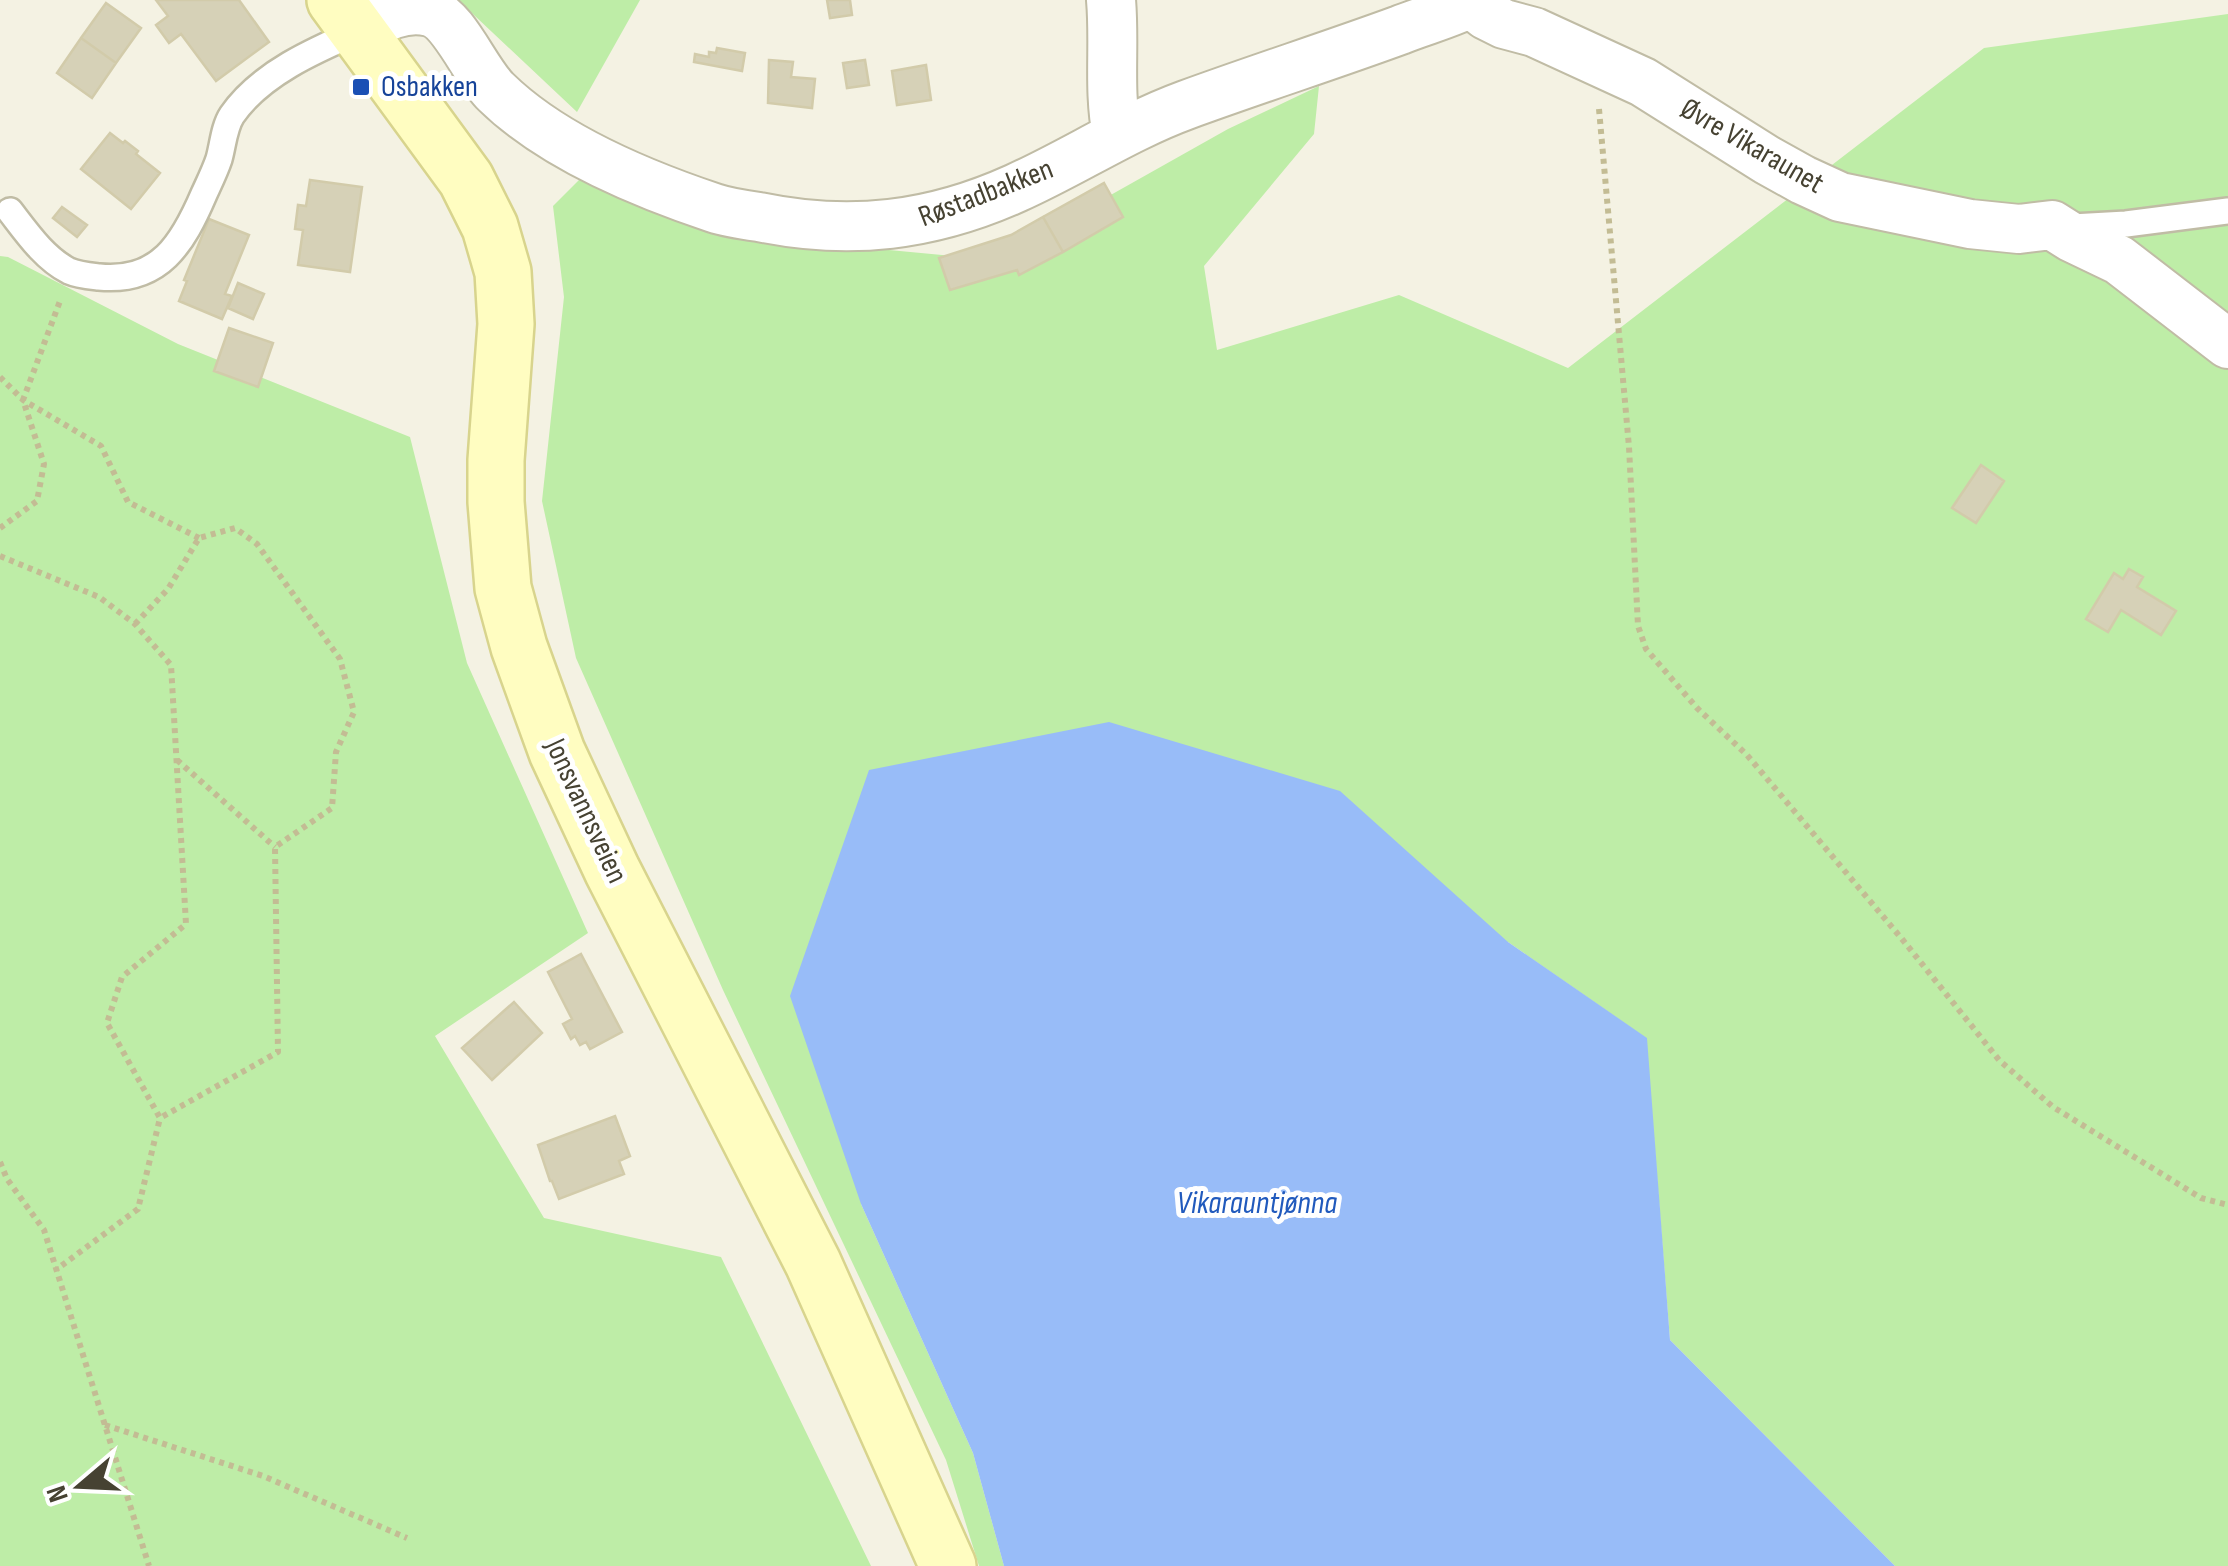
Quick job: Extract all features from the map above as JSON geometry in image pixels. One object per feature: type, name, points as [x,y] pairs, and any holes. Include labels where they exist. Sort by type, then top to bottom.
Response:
[{"type":"main road","name":"Jonsvannsveien","points":[[347,16],[466,179],[490,228],[503,272],[506,324],[496,460],[503,588],[519,648],[557,752],[612,870],[813,1263],[948,1566]]},
{"type":"street","points":[[1112,0],[1112,114],[1116,134]]},
{"type":"street","name":"Røstadbakken","points":[[347,16],[382,18],[398,12],[431,12],[454,31],[493,90],[521,116],[570,146],[717,209],[818,227],[908,223],[935,216],[1016,188],[1116,134],[1183,106],[1474,2]]},
{"type":"street","name":"Øvre Vikaraunet","points":[[1474,2],[1486,16],[1534,32],[1643,82],[1803,180],[1840,197],[1970,224],[2018,229],[2052,225]]},
{"type":"street","points":[[2052,225],[2206,312],[2228,344]]},
{"type":"lane","points":[[10,211],[40,248],[70,272],[115,279],[159,265],[191,222],[218,162],[229,118],[282,71],[328,45],[347,16]]},
{"type":"lane","name":"Øvre Vikaraunet","points":[[2052,225],[2126,224],[2228,212]]},
{"type":"path","points":[[1594,58],[1626,408],[1638,626],[1646,649],[1697,708],[1747,755],[1999,1060],[2053,1107],[2201,1198],[2228,1204]]},
{"type":"path","points":[[0,528],[36,501],[44,464],[22,400],[70,272]]},
{"type":"path","points":[[0,377],[22,400],[101,446],[128,502],[199,538],[235,528],[257,544],[340,659],[354,712],[336,752],[332,808],[275,847]]},
{"type":"path","points":[[135,624],[168,590],[199,538]]},
{"type":"path","points":[[0,556],[99,598],[135,624],[171,666],[186,924],[122,977],[106,1023],[160,1118],[138,1209],[57,1269]]},
{"type":"path","points":[[160,1118],[278,1052],[275,847],[176,760]]},
{"type":"path","points":[[0,1162],[44,1230],[149,1566]]},
{"type":"path","points":[[104,1424],[262,1476],[406,1538]]},
{"type":"green space","points":[[458,0],[640,0],[577,112]]},
{"type":"green space","points":[[2228,14],[2228,1566],[1895,1566],[1670,1340],[1646,1038],[1508,942],[861,1204],[973,1453],[1004,1566],[979,1566],[946,1460],[723,990],[576,658],[542,501],[564,297],[553,206],[580,179],[868,248],[995,260],[1228,129],[1319,86],[1314,134],[1204,266],[1217,350],[1399,295],[1568,368],[1984,48]]},
{"type":"green space","points":[[0,256],[178,344],[410,437],[467,663],[588,933],[435,1036],[544,1218],[721,1257],[871,1566],[0,1566]]},
{"type":"water","name":"Vikarauntjønna","points":[[1109,722],[1340,791],[1508,942],[1647,1038],[1670,1340],[1895,1566],[1004,1566],[973,1453],[861,1204],[790,996],[869,770]]},
{"type":"building","points":[[156,0],[239,0],[269,42],[216,81],[181,34],[169,43],[156,25],[168,16]]},
{"type":"building","points":[[827,0],[850,0],[852,15],[830,18]]},
{"type":"building","points":[[106,3],[141,28],[116,63],[81,38]]},
{"type":"building","points":[[81,38],[116,63],[92,98],[57,73]]},
{"type":"building","points":[[717,48],[745,53],[742,71],[694,62],[695,54],[709,57],[709,52],[716,53]]},
{"type":"building","points":[[769,60],[793,62],[791,77],[815,79],[812,108],[768,103]]},
{"type":"building","points":[[865,60],[869,85],[847,88],[843,63]]},
{"type":"building","points":[[926,65],[931,100],[897,105],[892,71]]},
{"type":"building","points":[[110,133],[138,151],[136,154],[160,173],[131,209],[81,169]]},
{"type":"building","points":[[310,180],[362,187],[350,272],[298,265],[303,230],[295,229],[298,205],[306,206]]},
{"type":"building","points":[[1104,183],[1123,217],[1063,252],[1043,217]]},
{"type":"building","points":[[62,207],[87,225],[77,237],[53,218]]},
{"type":"building","points":[[1043,217],[1063,252],[1019,275],[1017,270],[950,290],[939,258],[1011,235]]},
{"type":"building","points":[[209,219],[249,235],[225,294],[232,296],[222,319],[179,301]]},
{"type":"building","points":[[238,283],[264,294],[253,319],[228,308]]},
{"type":"building","points":[[229,328],[273,343],[258,387],[214,371]]},
{"type":"building","points":[[1981,465],[2004,481],[1976,523],[1952,508]]},
{"type":"building","points":[[2129,569],[2143,577],[2137,587],[2176,611],[2161,635],[2121,610],[2108,632],[2086,619],[2114,573],[2123,579]]},
{"type":"building","points":[[581,954],[622,1032],[590,1049],[586,1042],[580,1045],[575,1036],[571,1039],[563,1024],[572,1019],[548,972]]},
{"type":"building","points":[[514,1002],[542,1033],[492,1080],[462,1048]]},
{"type":"building","points":[[615,1116],[630,1156],[619,1161],[624,1174],[559,1199],[538,1145]]},
{"type":"place","name":"Osbakken","points":[[361,87]]}]
